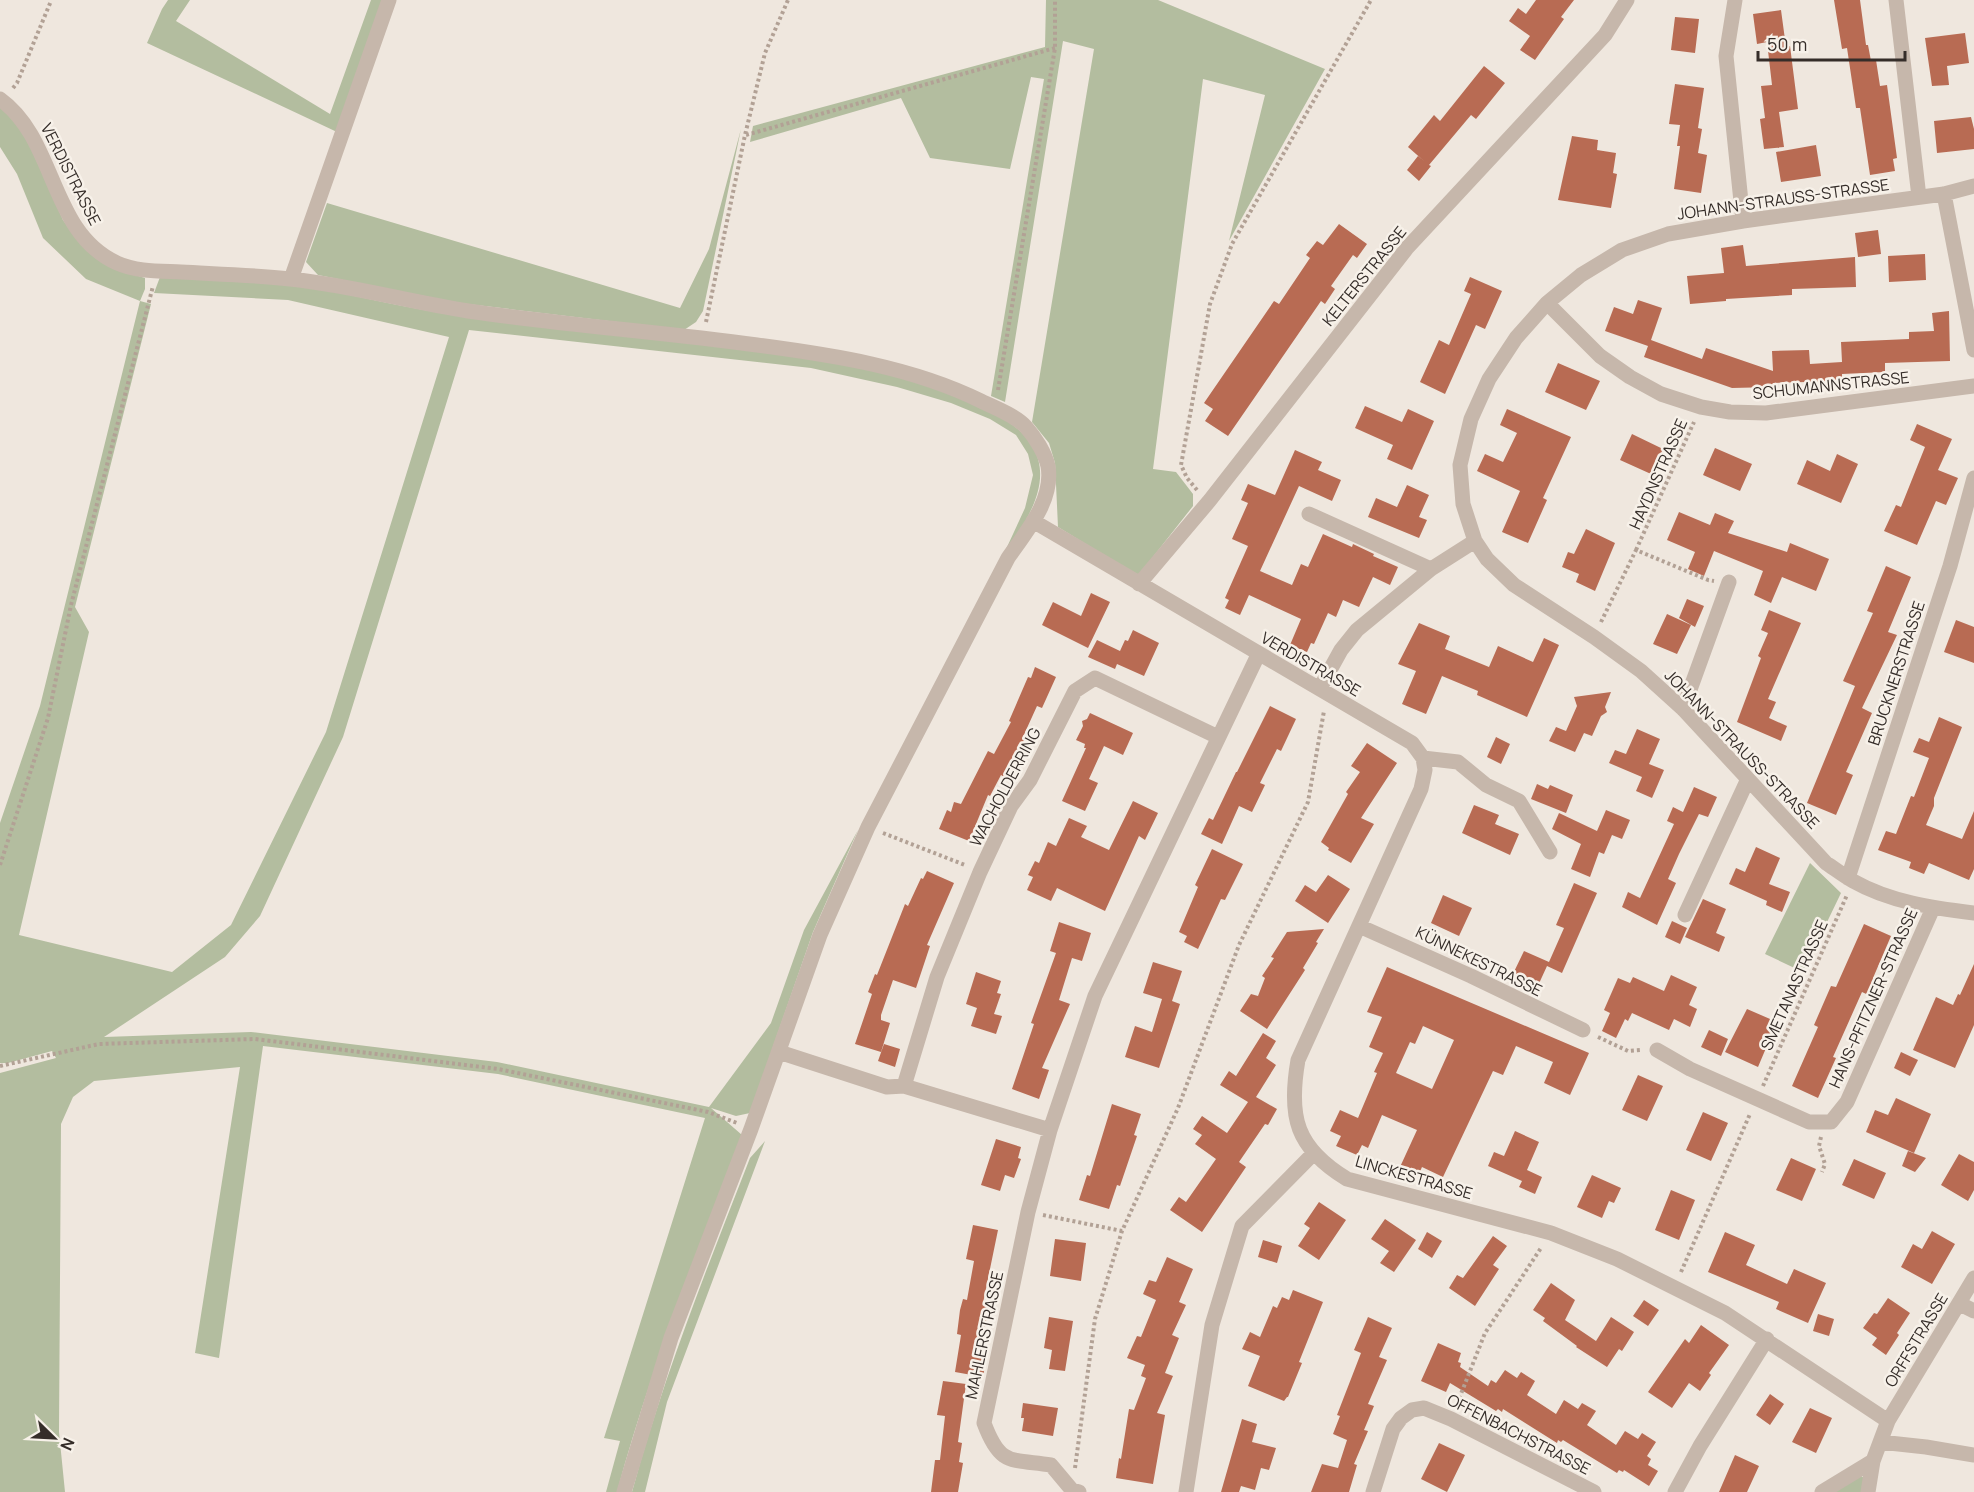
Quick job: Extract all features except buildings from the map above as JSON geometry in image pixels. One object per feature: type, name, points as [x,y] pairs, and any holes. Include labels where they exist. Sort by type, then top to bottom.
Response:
[{"type":"street","points":[[291,279],[389,0]]},
{"type":"street","name":"KELTERSTRASSE","points":[[1139,584],[1210,500],[1407,248],[1605,35],[1627,0]]},
{"type":"street","points":[[1735,0],[1726,56],[1743,221]]},
{"type":"street","points":[[1896,0],[1919,197]]},
{"type":"street","name":"VERDISTRASSE","points":[[1,99],[17,113],[30,130],[69,215],[83,239],[101,254],[119,264],[135,268],[291,279],[468,311],[704,338],[813,353],[899,370],[955,388],[1024,424],[1038,443],[1048,465],[1048,491],[1033,521],[1008,558],[868,827],[820,935],[752,1129],[671,1338],[624,1492]]},
{"type":"street","name":"JOHANN-STRAUSS-STRASSE","points":[[1974,186],[1944,194],[1743,221],[1668,234],[1623,250],[1581,275],[1547,303],[1516,338],[1489,379],[1471,419],[1460,465],[1463,504],[1475,541],[1488,559],[1514,585],[1641,671],[1683,709],[1826,863],[1850,880],[1879,893],[1933,908],[1974,913]]},
{"type":"street","points":[[1944,194],[1974,350]]},
{"type":"street","name":"SCHUMANNSTRASSE","points":[[1547,303],[1600,356],[1630,377],[1661,394],[1701,407],[1730,412],[1766,413],[1974,386]]},
{"type":"street","name":"BRUCKNERSTRASSE","points":[[1850,880],[1950,566],[1974,478]]},
{"type":"street","points":[[1309,514],[1431,569]]},
{"type":"street","name":"VERDISTRASSE","points":[[1033,521],[1258,655],[1323,690],[1412,743],[1423,758]]},
{"type":"street","points":[[1323,690],[1341,650],[1357,630],[1431,569],[1475,541]]},
{"type":"street","points":[[1683,709],[1729,582]]},
{"type":"street","points":[[779,1052],[887,1088],[904,1086],[1050,1130],[1095,996],[1258,655]]},
{"type":"street","name":"WACHOLDERRING","points":[[904,1086],[937,977],[980,872],[1011,806],[1030,780],[1075,691],[1095,678],[1218,737]]},
{"type":"street","points":[[1423,758],[1458,762],[1486,785],[1519,801],[1550,852]]},
{"type":"street","name":"LINCKESTRASSE","points":[[1423,758],[1425,770],[1421,789],[1298,1060],[1293,1089],[1295,1111],[1302,1134],[1313,1154],[1326,1166],[1347,1179],[1551,1233],[1617,1259],[1725,1313],[1888,1421]]},
{"type":"street","points":[[1685,915],[1748,779]]},
{"type":"street","name":"HANS-PFITZNER-STRASSE","points":[[1825,1122],[1831,1122],[1847,1102],[1933,908]]},
{"type":"street","name":"KÜNNEKESTRASSE","points":[[1359,926],[1471,976],[1583,1030]]},
{"type":"street","points":[[1657,1050],[1689,1069],[1809,1122],[1825,1122]]},
{"type":"street","name":"MAHLERSTRASSE","points":[[1050,1130],[1028,1212],[984,1423],[992,1444],[1006,1459],[1051,1465],[1076,1491]]},
{"type":"street","points":[[1186,1492],[1212,1325],[1242,1226],[1313,1154]]},
{"type":"street","name":"ORFFSTRASSE","points":[[1868,1492],[1873,1461],[1888,1421],[1974,1278]]},
{"type":"street","points":[[1960,1304],[1974,1311]]},
{"type":"street","points":[[1675,1492],[1700,1446],[1767,1339]]},
{"type":"street","name":"OFFENBACHSTRASSE","points":[[1373,1492],[1393,1429],[1401,1418],[1412,1410],[1424,1408],[1451,1419],[1594,1492]]},
{"type":"street","points":[[1880,1442],[1974,1455]]},
{"type":"street","points":[[1821,1492],[1873,1461]]},
{"type":"path","points":[[704,338],[745,135],[765,53],[788,0]]},
{"type":"path","points":[[995,408],[1055,48],[1055,0]]},
{"type":"path","points":[[1210,500],[1200,493],[1187,478],[1181,465],[1213,294],[1232,244],[1371,0]]},
{"type":"path","points":[[1,99],[17,83],[51,1]]},
{"type":"path","points":[[745,135],[1055,48]]},
{"type":"path","points":[[0,865],[48,718],[74,594],[158,270]]},
{"type":"path","name":"HAYDNSTRASSE","points":[[1594,637],[1701,407]]},
{"type":"path","points":[[1636,550],[1708,580],[1729,582]]},
{"type":"path","points":[[1076,1491],[1095,1319],[1122,1231],[1178,1108],[1239,945],[1308,802],[1323,690]]},
{"type":"path","points":[[868,827],[980,872]]},
{"type":"path","name":"SMETANASTRASSE","points":[[1674,1287],[1850,880]]},
{"type":"path","points":[[1583,1030],[1628,1051],[1657,1050]]},
{"type":"path","points":[[0,1066],[99,1044],[255,1039],[498,1068],[708,1112],[752,1129]]},
{"type":"path","points":[[1822,1172],[1825,1164],[1819,1146],[1825,1122]]},
{"type":"path","points":[[1028,1212],[1122,1231]]},
{"type":"path","points":[[1451,1419],[1485,1333],[1551,1233]]},
{"type":"green space","points":[[168,0],[190,0],[176,21],[330,114],[371,0],[382,0],[337,132],[147,43]]},
{"type":"green space","points":[[1046,0],[1158,0],[1325,69],[1229,241],[1265,95],[1203,79],[1153,469],[1176,472],[1193,494],[1193,506],[1138,576],[1058,527],[1055,463],[1049,443],[1032,422],[1094,49],[1063,41],[1005,402],[991,396],[1044,79],[1031,77],[1010,169],[930,158],[901,98],[750,142],[753,126],[1045,47]]},
{"type":"green space","points":[[0,106],[26,137],[63,220],[79,242],[116,269],[145,278],[145,289],[140,301],[86,279],[43,238],[17,174],[0,147]]},
{"type":"green space","points":[[741,129],[703,311],[696,322],[684,330],[459,303],[318,275],[306,262],[327,203],[680,308],[709,249]]},
{"type":"green space","points":[[160,277],[288,285],[466,317],[787,355],[865,368],[940,390],[984,409],[1015,427],[1033,447],[1039,462],[1038,491],[1026,520],[1001,560],[1025,508],[1033,475],[1028,454],[1016,435],[990,419],[951,403],[897,387],[811,368],[469,330],[343,737],[260,916],[225,957],[104,1037],[251,1032],[497,1062],[709,1107],[771,1023],[804,930],[858,830],[813,932],[750,1113],[736,1116],[711,1108],[742,1135],[659,1357],[617,1492],[606,1492],[620,1441],[604,1438],[705,1118],[498,1074],[263,1046],[219,1358],[195,1353],[240,1067],[94,1081],[73,1097],[61,1124],[59,1432],[65,1492],[0,1492],[0,1073],[56,1058],[52,1051],[0,1063],[0,823],[40,706],[140,301],[151,304],[75,607],[89,632],[19,935],[172,972],[231,925],[326,732],[449,337],[288,300],[154,293]]},
{"type":"green space","points":[[1810,863],[1841,893],[1803,972],[1765,954]]},
{"type":"green space","points":[[765,1141],[667,1402],[645,1492],[632,1492],[657,1407],[702,1282],[750,1158]]},
{"type":"green space","points":[[1861,1476],[1866,1479],[1864,1492],[1834,1492]]}]
